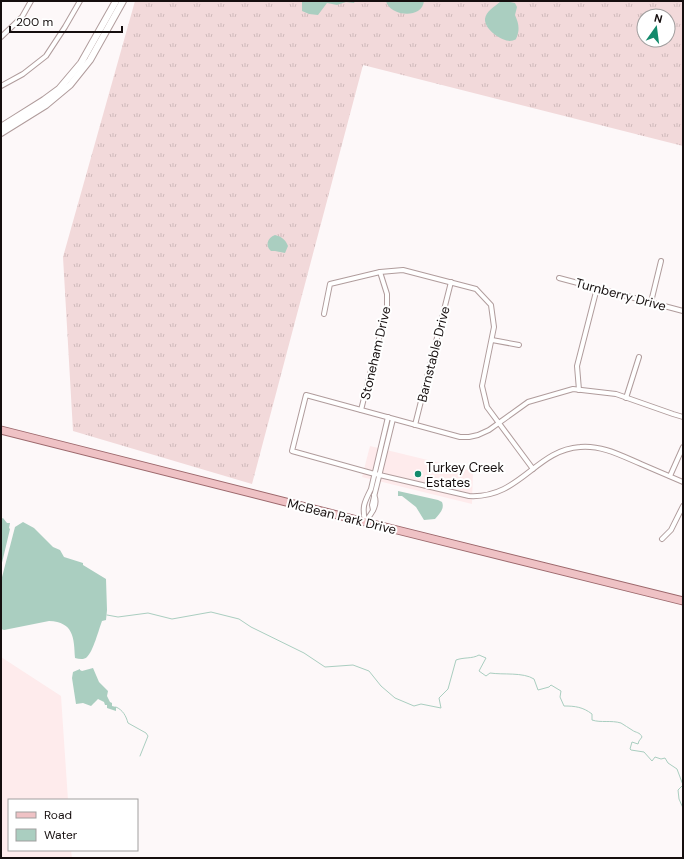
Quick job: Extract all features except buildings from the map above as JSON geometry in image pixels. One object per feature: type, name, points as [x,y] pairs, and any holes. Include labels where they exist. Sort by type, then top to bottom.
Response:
[{"type":"main road","points":[[1,127],[59,89],[81,63],[116,1]]},
{"type":"main road","points":[[1,133],[46,105],[70,85],[90,60],[123,1]]},
{"type":"main road","name":"McBean Park Drive","points":[[1,430],[683,601]]},
{"type":"street","points":[[1,37],[22,17],[31,1]]},
{"type":"street","points":[[1,86],[23,74],[46,56],[80,1]]},
{"type":"street","points":[[651,302],[661,261]]},
{"type":"street","points":[[324,314],[330,284],[380,272],[403,270],[476,288],[491,305],[494,327],[482,386],[487,407],[534,469]]},
{"type":"street","name":"Stoneham Drive","points":[[361,410],[387,307],[387,294],[380,272]]},
{"type":"street","name":"Turnberry Drive","points":[[559,278],[683,311]]},
{"type":"street","name":"Barnstable Drive","points":[[415,425],[451,282]]},
{"type":"street","points":[[580,390],[577,366],[598,288]]},
{"type":"street","points":[[492,340],[519,345]]},
{"type":"street","points":[[626,398],[639,357]]},
{"type":"street","points":[[683,417],[616,394],[573,389],[528,402],[489,430],[478,435],[460,437],[306,395],[292,451],[377,475],[462,495],[477,496],[492,494],[503,490],[558,452],[574,448],[590,447],[613,452],[683,482]]},
{"type":"street","points":[[365,522],[373,510],[376,501],[374,495],[388,417]]},
{"type":"street","points":[[365,522],[363,509],[366,497],[377,475],[393,419]]},
{"type":"street","points":[[670,476],[683,447]]},
{"type":"street","points":[[369,493],[374,495]]},
{"type":"street","points":[[662,539],[671,530],[683,506]]},
{"type":"shaded area","name":"Turkey Creek Estates","points":[[370,446],[473,471],[472,504],[362,477]]},
{"type":"shaded area","points":[[1,657],[61,696],[68,799],[8,799],[8,851],[71,851],[72,858],[1,858]]},
{"type":"green space","points":[[135,1],[683,1],[683,146],[363,65],[252,484],[73,431],[63,257]]},
{"type":"water","points":[[302,1],[355,1],[354,3],[346,2],[337,5],[327,3],[318,15],[309,14],[302,11]]},
{"type":"water","points":[[386,1],[424,1],[422,7],[418,11],[405,14],[393,10],[388,6]]},
{"type":"water","points":[[500,2],[515,3],[517,7],[515,15],[518,30],[515,40],[510,41],[498,37],[487,27],[485,23],[487,14]]},
{"type":"water","points":[[275,235],[283,239],[287,244],[288,246],[285,253],[271,251],[269,249],[268,242],[272,236]]},
{"type":"water","points":[[398,491],[438,500],[442,502],[442,509],[435,519],[424,520],[416,507],[402,496],[398,496]]},
{"type":"water","points":[[3,518],[7,523],[10,523],[10,529],[1,567],[1,519]]},
{"type":"water","points":[[23,522],[34,528],[53,547],[60,550],[64,557],[83,563],[83,565],[106,579],[106,620],[102,621],[94,646],[86,658],[75,658],[71,632],[63,624],[49,621],[4,630],[1,629],[1,581],[15,527]]},
{"type":"water","points":[[93,668],[99,682],[108,691],[107,696],[112,703],[112,706],[116,707],[116,711],[107,708],[107,705],[105,705],[104,702],[98,699],[91,706],[83,703],[76,704],[72,678],[73,672],[80,669],[82,671]]},
{"type":"waterway","points":[[107,615],[118,617],[148,613],[172,619],[211,612],[239,619],[251,627],[304,653],[325,667],[353,665],[369,671],[381,686],[395,698],[414,706],[421,704],[441,708],[439,698],[448,689],[456,660],[479,655],[486,658],[479,671],[486,676],[490,673],[524,675],[534,679],[538,690],[551,685],[561,691],[560,697],[564,706],[582,708],[592,714],[592,720],[621,723],[639,733],[642,737],[638,744],[632,742],[630,749],[644,752],[652,761],[655,757],[661,759],[665,758],[668,763],[677,769],[683,785]]},
{"type":"waterway","points":[[116,707],[121,710],[128,723],[146,733],[148,736],[140,756]]},
{"type":"waterway","points":[[683,785],[678,790],[679,799],[683,808]]},
{"type":"place","name":"Turkey Creek Estates","points":[[418,474]]}]
